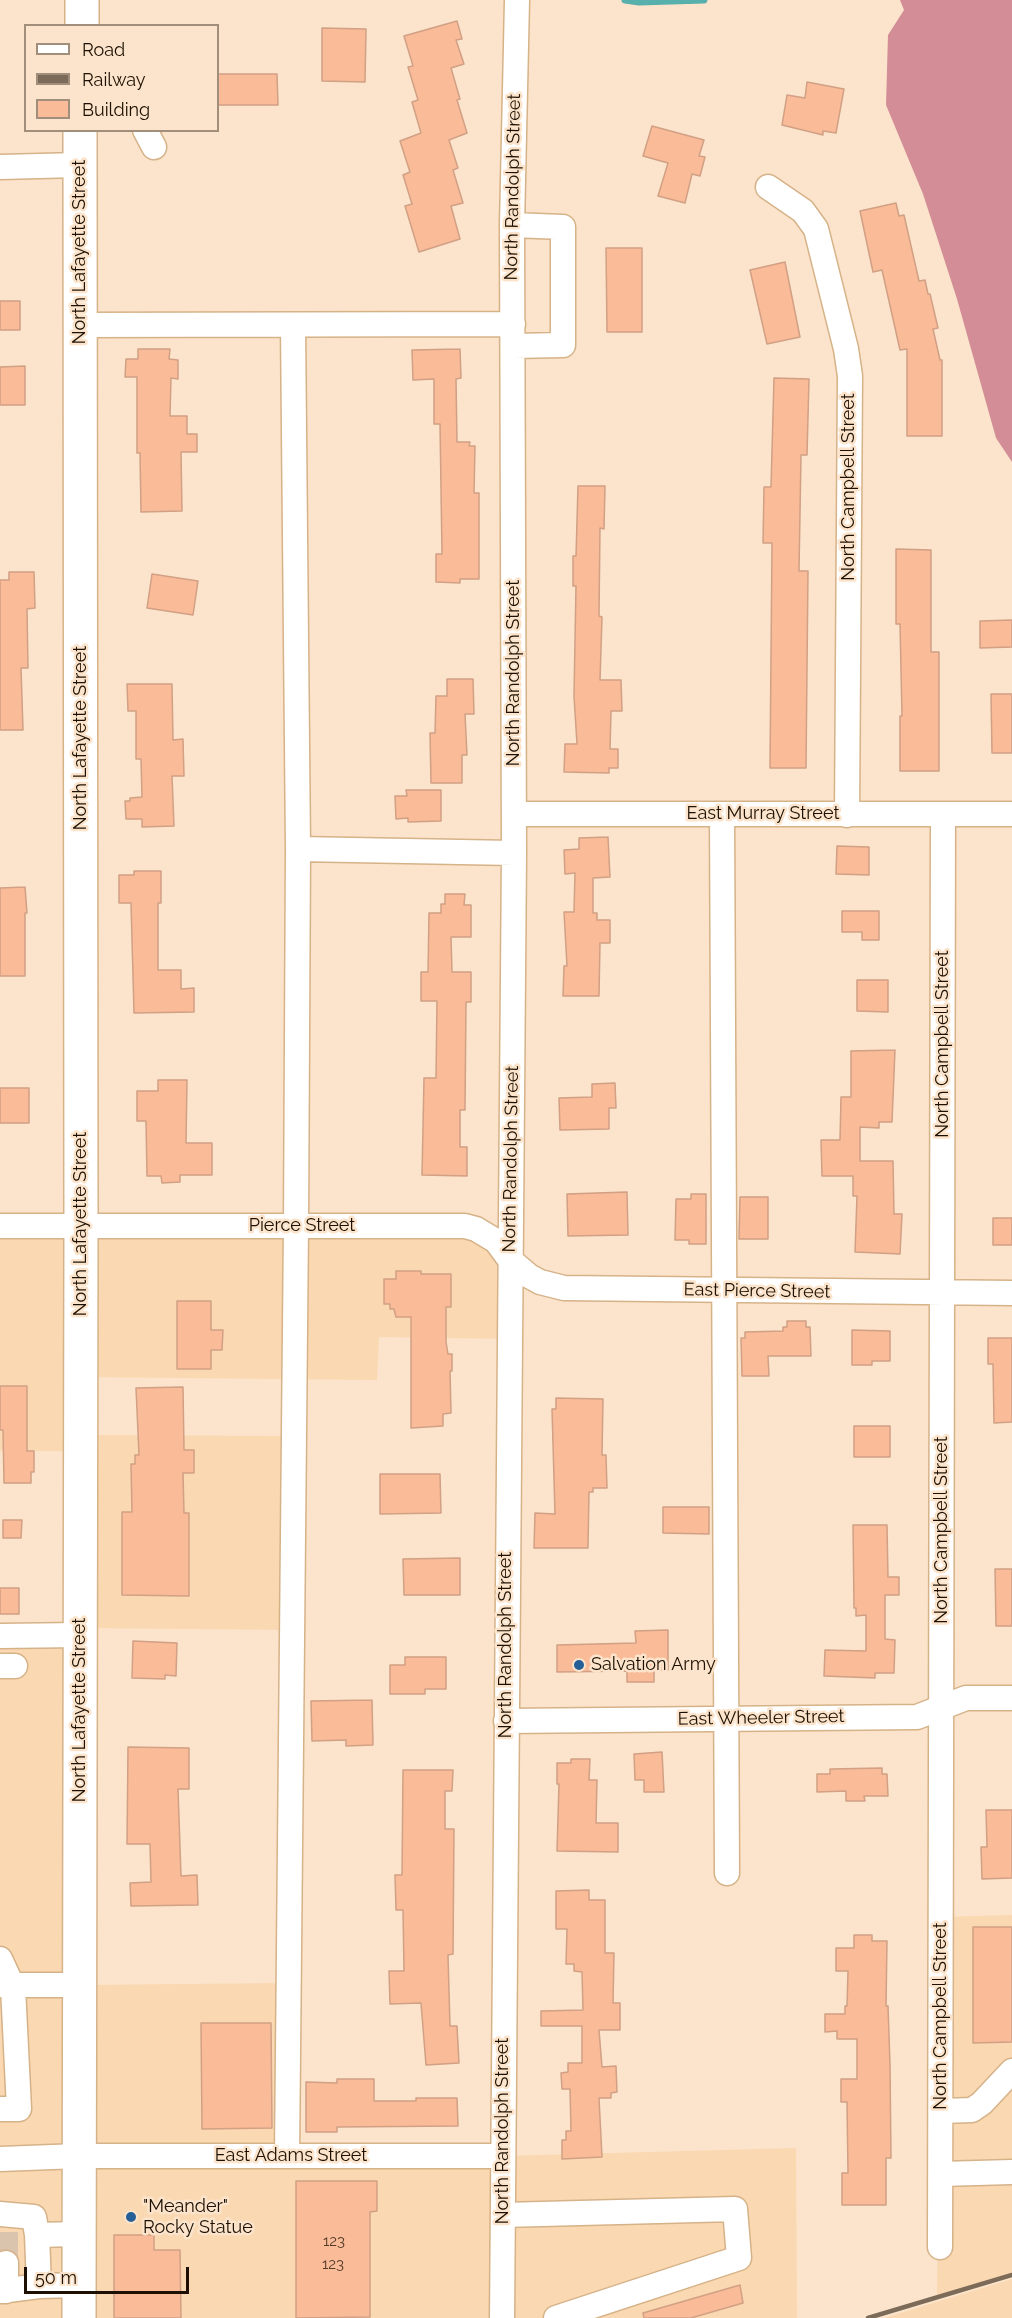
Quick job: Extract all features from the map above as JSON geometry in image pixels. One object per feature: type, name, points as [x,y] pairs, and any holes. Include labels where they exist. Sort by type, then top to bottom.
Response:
[{"type":"highway","points":[[82,0],[82,24]]},
{"type":"highway","name":"North Lafayette Street","points":[[79,2318],[80,132]]},
{"type":"street","name":"North Randolph Street","points":[[502,2318],[514,854],[512,225],[517,0]]},
{"type":"street","points":[[0,167],[79,165]]},
{"type":"street","name":"North Campbell Street","points":[[768,186],[803,211],[816,229],[846,349],[850,376],[847,815]]},
{"type":"street","points":[[80,325],[293,325],[513,335],[563,345],[563,227],[512,225]]},
{"type":"street","points":[[287,2157],[298,849],[293,325]]},
{"type":"street","name":"East Murray Street","points":[[514,813],[1012,814]]},
{"type":"street","points":[[722,814],[727,1873]]},
{"type":"street","name":"North Campbell Street","points":[[940,2247],[943,814]]},
{"type":"street","points":[[298,849],[514,854]]},
{"type":"street","name":"Pierce Street","points":[[0,1226],[465,1226],[487,1234],[504,1250],[510,1260]]},
{"type":"street","name":"East Pierce Street","points":[[510,1260],[540,1282],[564,1288],[1012,1293]]},
{"type":"street","points":[[0,1636],[80,1635]]},
{"type":"street","name":"East Wheeler Street","points":[[506,1721],[917,1716],[966,1698],[1012,1698]]},
{"type":"street","points":[[0,1959],[7,1986],[19,2109],[0,2109]]},
{"type":"street","points":[[7,1986],[80,1985]]},
{"type":"street","points":[[941,2111],[972,2110],[982,2103],[1012,2071]]},
{"type":"street","name":"East Adams Street","points":[[0,2159],[79,2156],[503,2156]]},
{"type":"street","points":[[940,2174],[1012,2172]]},
{"type":"street","points":[[503,2215],[735,2209],[739,2258],[556,2318]]},
{"type":"street","points":[[4,2220],[34,2217],[39,2286]]},
{"type":"street","points":[[37,2235],[78,2234]]},
{"type":"street","points":[[6,2263],[3,2291],[39,2286],[79,2285]]},
{"type":"shaded area","points":[[900,0],[1012,0],[1012,462],[996,438],[957,299],[923,194],[886,105],[888,35],[904,10]]},
{"type":"shaded area","points":[[0,1226],[465,1226],[496,1241],[509,1339],[379,1337],[377,1380],[81,1377],[81,1435],[294,1436],[292,1630],[81,1628],[81,1451],[0,1451]]},
{"type":"shaded area","points":[[0,1647],[80,1648],[80,1985],[288,1983],[287,2156],[503,2156],[796,2148],[797,2318],[0,2318]]},
{"type":"shaded area","points":[[1012,1915],[1012,2275],[937,2296],[941,1917]]},
{"type":"shaded area","points":[[1012,2279],[1012,2318],[884,2318]]},
{"type":"building","points":[[457,21],[462,39],[456,40],[464,64],[451,68],[460,99],[457,100],[467,133],[449,140],[458,168],[453,170],[463,203],[451,206],[460,239],[419,252],[405,206],[412,204],[403,175],[410,172],[400,141],[421,133],[412,102],[418,100],[408,67],[413,66],[404,36]]},
{"type":"building","points":[[322,28],[366,29],[365,82],[322,81]]},
{"type":"building","points":[[219,74],[277,74],[278,105],[219,105]]},
{"type":"building","points":[[807,82],[844,89],[836,133],[823,131],[823,135],[782,125],[787,95],[805,98]]},
{"type":"building","points":[[652,126],[704,140],[699,156],[705,157],[700,176],[692,174],[685,203],[658,196],[668,163],[643,156]]},
{"type":"building","points":[[896,203],[899,216],[904,215],[919,281],[925,280],[938,328],[933,329],[940,360],[942,360],[942,436],[907,436],[907,349],[900,350],[882,270],[873,272],[860,211]]},
{"type":"building","points":[[606,248],[642,248],[642,332],[607,332]]},
{"type":"building","points":[[785,262],[800,337],[767,344],[750,270]]},
{"type":"building","points":[[0,301],[20,301],[20,330],[0,330]]},
{"type":"building","points":[[138,349],[170,349],[169,359],[178,360],[178,379],[171,378],[170,416],[187,416],[187,434],[197,434],[197,452],[181,452],[182,511],[141,512],[140,453],[137,453],[137,377],[125,377],[126,359],[138,359]]},
{"type":"building","points":[[460,349],[461,378],[456,379],[457,442],[470,442],[469,446],[475,446],[474,493],[479,493],[479,579],[460,579],[460,583],[436,582],[436,554],[442,554],[440,424],[434,424],[434,379],[413,380],[412,350]]},
{"type":"building","points":[[25,366],[25,405],[0,405],[0,367]]},
{"type":"building","points":[[774,378],[809,379],[807,455],[801,455],[799,571],[808,571],[806,768],[770,768],[772,543],[763,543],[764,487],[771,487]]},
{"type":"building","points":[[578,486],[605,486],[604,529],[600,528],[599,616],[602,617],[600,680],[621,680],[622,711],[611,711],[610,749],[618,749],[618,768],[609,768],[609,773],[564,772],[565,744],[577,744],[574,696],[576,586],[573,586],[573,556],[576,556]]},
{"type":"building","points":[[896,549],[931,550],[931,652],[939,652],[939,771],[900,771],[900,716],[902,716],[900,624],[896,624]]},
{"type":"building","points":[[9,572],[34,572],[35,608],[27,609],[28,668],[21,668],[23,730],[0,730],[0,580],[9,580]]},
{"type":"building","points":[[152,574],[198,581],[193,615],[147,608]]},
{"type":"building","points":[[1012,620],[1012,647],[980,648],[980,621]]},
{"type":"building","points":[[447,679],[473,679],[474,714],[465,714],[467,755],[462,755],[462,783],[431,783],[430,733],[435,733],[436,696],[447,696]]},
{"type":"building","points":[[127,684],[172,684],[173,740],[183,739],[184,776],[172,776],[174,826],[142,827],[142,819],[126,819],[125,801],[142,797],[141,759],[136,759],[136,711],[128,711]]},
{"type":"building","points":[[991,694],[1012,694],[1012,753],[992,753]]},
{"type":"building","points":[[406,790],[441,790],[441,821],[408,822],[408,818],[396,819],[395,796],[407,796]]},
{"type":"building","points":[[608,837],[610,877],[593,878],[593,913],[597,913],[597,920],[610,920],[610,943],[600,943],[599,996],[563,996],[564,966],[567,966],[564,912],[574,912],[575,873],[565,874],[564,850],[579,849],[579,838]]},
{"type":"building","points":[[837,846],[869,847],[869,875],[836,874]]},
{"type":"building","points":[[134,871],[161,871],[161,903],[158,903],[158,970],[181,970],[181,989],[194,988],[194,1012],[134,1013],[131,903],[119,903],[119,875],[134,875]]},
{"type":"building","points":[[25,887],[27,913],[25,913],[25,976],[0,976],[0,888]]},
{"type":"building","points":[[445,894],[465,894],[464,905],[471,905],[471,937],[451,937],[452,972],[471,972],[471,1002],[466,1002],[465,1110],[460,1110],[460,1147],[467,1147],[467,1176],[422,1175],[424,1078],[436,1078],[437,1001],[421,1001],[421,972],[428,972],[429,913],[441,913],[441,904],[445,904]]},
{"type":"building","points":[[842,911],[879,911],[879,940],[862,940],[862,932],[842,932]]},
{"type":"building","points":[[857,980],[888,980],[888,1012],[857,1011]]},
{"type":"building","points":[[895,1050],[892,1122],[879,1122],[879,1128],[860,1127],[860,1161],[893,1161],[894,1214],[902,1214],[900,1254],[855,1252],[857,1196],[853,1196],[853,1176],[822,1176],[821,1140],[840,1140],[841,1097],[851,1097],[851,1051]]},
{"type":"building","points":[[158,1080],[187,1080],[186,1143],[212,1143],[212,1175],[180,1175],[180,1182],[162,1183],[161,1176],[147,1176],[146,1121],[137,1121],[137,1091],[158,1091]]},
{"type":"building","points":[[615,1083],[616,1108],[609,1108],[609,1129],[560,1130],[559,1098],[592,1097],[592,1084]]},
{"type":"building","points":[[0,1088],[29,1088],[29,1123],[0,1123]]},
{"type":"building","points":[[627,1192],[628,1235],[568,1236],[567,1194]]},
{"type":"building","points":[[691,1194],[706,1194],[706,1244],[689,1244],[689,1240],[675,1240],[676,1199],[691,1199]]},
{"type":"building","points":[[740,1197],[768,1197],[768,1239],[739,1239]]},
{"type":"building","points":[[993,1218],[1012,1218],[1012,1245],[993,1245]]},
{"type":"building","points":[[396,1271],[451,1274],[451,1307],[446,1307],[446,1342],[448,1354],[452,1354],[451,1413],[443,1414],[443,1426],[411,1428],[411,1317],[396,1317],[394,1309],[390,1309],[390,1304],[384,1304],[384,1279],[396,1279]]},
{"type":"building","points":[[177,1301],[211,1301],[211,1330],[223,1330],[222,1350],[211,1350],[211,1369],[177,1369]]},
{"type":"building","points":[[787,1321],[806,1321],[806,1327],[810,1327],[811,1356],[768,1356],[769,1376],[742,1376],[741,1338],[745,1338],[745,1332],[783,1331],[783,1327],[787,1327]]},
{"type":"building","points":[[852,1330],[890,1331],[890,1361],[872,1361],[872,1365],[852,1365]]},
{"type":"building","points":[[988,1338],[1012,1338],[1012,1422],[994,1423],[993,1364],[988,1364]]},
{"type":"building","points":[[0,1386],[27,1386],[27,1451],[34,1451],[34,1472],[31,1472],[31,1483],[4,1483],[3,1430],[0,1430]]},
{"type":"building","points":[[183,1387],[184,1450],[194,1450],[194,1473],[183,1473],[184,1513],[189,1513],[189,1596],[122,1595],[122,1512],[132,1512],[131,1464],[135,1464],[135,1455],[139,1455],[136,1388]]},
{"type":"building","points":[[556,1398],[603,1399],[602,1455],[606,1455],[607,1488],[593,1488],[593,1492],[589,1492],[588,1548],[534,1548],[535,1513],[555,1514],[552,1409],[556,1409]]},
{"type":"building","points":[[854,1426],[890,1426],[890,1457],[854,1457]]},
{"type":"building","points":[[380,1474],[440,1474],[441,1513],[380,1514]]},
{"type":"building","points":[[663,1507],[709,1507],[709,1534],[663,1533]]},
{"type":"building","points":[[3,1520],[22,1520],[21,1538],[3,1538]]},
{"type":"building","points":[[853,1525],[887,1525],[888,1577],[899,1577],[899,1595],[885,1595],[885,1639],[895,1640],[894,1673],[875,1673],[875,1678],[824,1676],[825,1650],[866,1651],[866,1615],[856,1616],[856,1608],[854,1608]]},
{"type":"building","points":[[460,1558],[460,1595],[404,1595],[403,1559]]},
{"type":"building","points":[[995,1569],[1012,1569],[1012,1626],[996,1626]]},
{"type":"building","points":[[0,1588],[19,1588],[19,1614],[0,1614]]},
{"type":"building","points":[[668,1630],[668,1670],[654,1670],[654,1682],[627,1682],[627,1671],[557,1672],[557,1645],[636,1643],[635,1631]]},
{"type":"building","points":[[133,1641],[177,1643],[176,1676],[165,1675],[165,1679],[132,1678]]},
{"type":"building","points":[[405,1657],[446,1657],[446,1689],[425,1689],[425,1694],[390,1694],[390,1665],[405,1665]]},
{"type":"building","points":[[372,1700],[373,1745],[346,1746],[346,1740],[312,1741],[311,1701]]},
{"type":"building","points":[[128,1747],[189,1748],[189,1789],[178,1789],[181,1876],[197,1875],[198,1905],[131,1906],[130,1883],[151,1882],[150,1844],[127,1844]]},
{"type":"building","points":[[662,1752],[664,1792],[644,1792],[644,1780],[635,1780],[634,1754]]},
{"type":"building","points":[[571,1759],[590,1759],[589,1780],[597,1780],[596,1823],[618,1823],[618,1852],[557,1851],[559,1784],[557,1784],[557,1763],[571,1763]]},
{"type":"building","points":[[882,1768],[882,1774],[887,1774],[888,1796],[864,1796],[865,1801],[846,1801],[846,1791],[817,1792],[817,1774],[830,1774],[830,1769]]},
{"type":"building","points":[[403,1770],[453,1770],[452,1791],[445,1791],[445,1829],[454,1829],[453,1954],[448,1955],[450,2026],[457,2026],[459,2063],[426,2065],[421,2003],[390,2004],[389,1971],[404,1971],[403,1910],[396,1910],[395,1875],[402,1875]]},
{"type":"building","points":[[986,1810],[1012,1810],[1012,1878],[982,1879],[981,1847],[987,1847]]},
{"type":"building","points":[[589,1890],[589,1900],[605,1900],[605,1953],[614,1953],[613,2003],[620,2003],[620,2030],[599,2030],[602,2067],[616,2066],[617,2092],[611,2093],[611,2098],[599,2098],[602,2157],[562,2159],[562,2140],[566,2140],[566,2131],[571,2131],[570,2089],[562,2089],[561,2073],[568,2072],[568,2063],[582,2063],[582,2026],[541,2026],[541,2011],[583,2010],[582,1972],[574,1971],[574,1964],[566,1964],[567,1929],[556,1929],[556,1891]]},
{"type":"building","points":[[973,1927],[1012,1927],[1012,2042],[973,2043]]},
{"type":"building","points":[[854,1935],[872,1935],[872,1941],[887,1941],[886,2006],[888,2006],[890,2065],[891,2158],[886,2158],[886,2205],[842,2205],[842,2173],[848,2173],[847,2102],[841,2102],[841,2079],[857,2079],[857,2039],[837,2039],[837,2031],[825,2032],[825,2014],[845,2014],[848,1971],[836,1971],[836,1948],[854,1948]]},
{"type":"building","points":[[201,2023],[271,2023],[272,2128],[202,2129]]},
{"type":"building","points":[[337,2079],[374,2079],[374,2101],[457,2098],[458,2126],[337,2127],[337,2132],[306,2132],[306,2082],[337,2083]]},
{"type":"building","points":[[296,2181],[377,2181],[377,2211],[370,2212],[370,2317],[296,2318]]},
{"type":"building","points":[[114,2235],[154,2235],[154,2250],[180,2250],[181,2318],[114,2318]]},
{"type":"building","points":[[740,2285],[743,2303],[691,2318],[644,2318],[643,2313]]},
{"type":"waterway","points":[[625,0],[639,2],[704,0]]},
{"type":"tunnel","points":[[6,2232],[6,2263]]},
{"type":"railway","points":[[868,2318],[1012,2275]]},
{"type":"place","name":"Salvation Army","points":[[579,1665]]},
{"type":"place","name":"\"Meander\" Rocky Statue","points":[[131,2217]]}]
